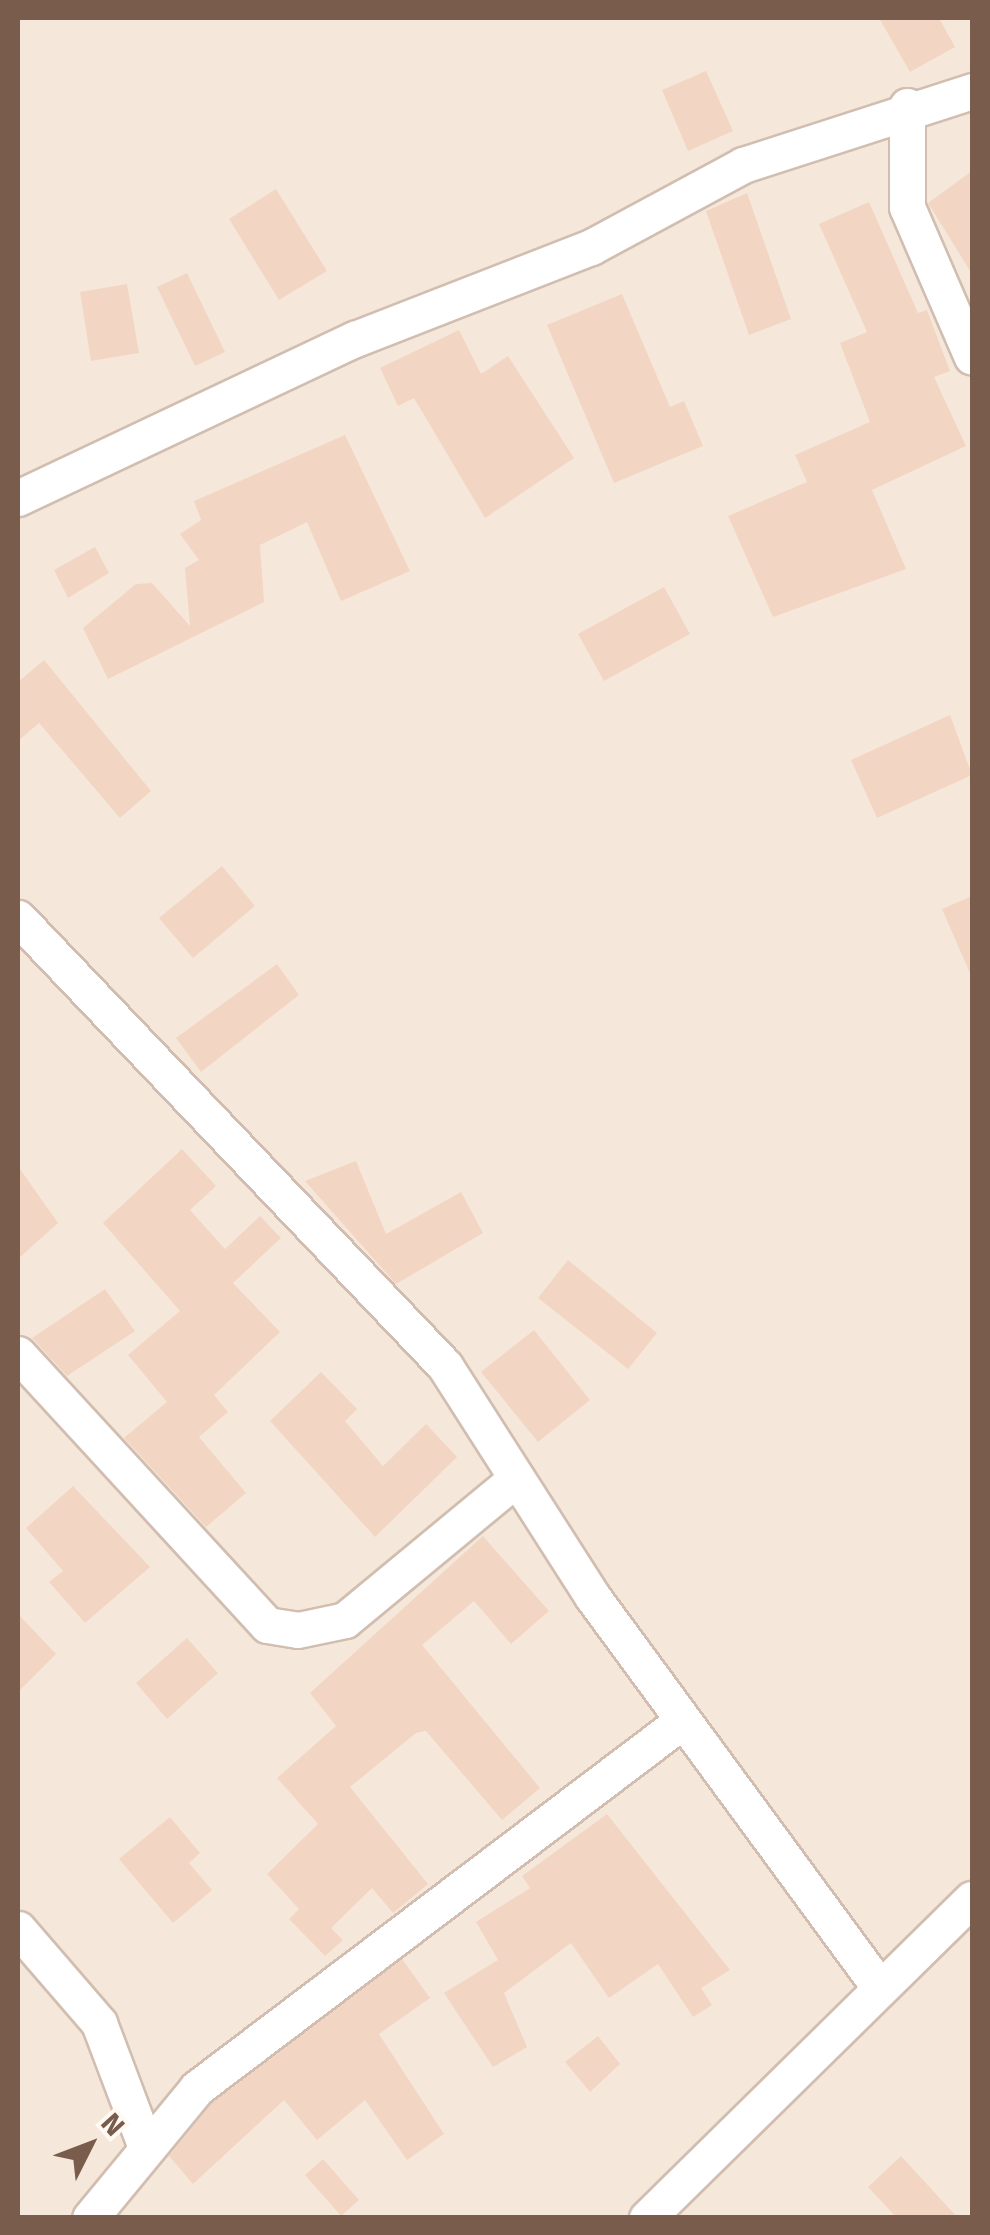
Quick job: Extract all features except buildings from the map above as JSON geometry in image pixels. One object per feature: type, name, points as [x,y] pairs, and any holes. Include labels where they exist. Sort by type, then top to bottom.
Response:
[{"type":"street","points":[[18,498],[354,339],[591,247],[744,165],[907,106],[972,91]]},
{"type":"street","points":[[907,106],[907,207],[972,357]]},
{"type":"street","points":[[18,918],[445,1366],[514,1480],[681,1722],[878,1985]]},
{"type":"street","points":[[18,1354],[267,1626],[298,1630],[345,1620],[514,1480]]},
{"type":"street","points":[[90,2218],[162,2119],[314,1992],[681,1722]]},
{"type":"street","points":[[646,2218],[878,1985],[972,1899]]},
{"type":"street","points":[[18,1930],[99,2023],[145,2145]]},
{"type":"shaded area","points":[[18,18],[972,18],[972,2217],[18,2217]]}]
